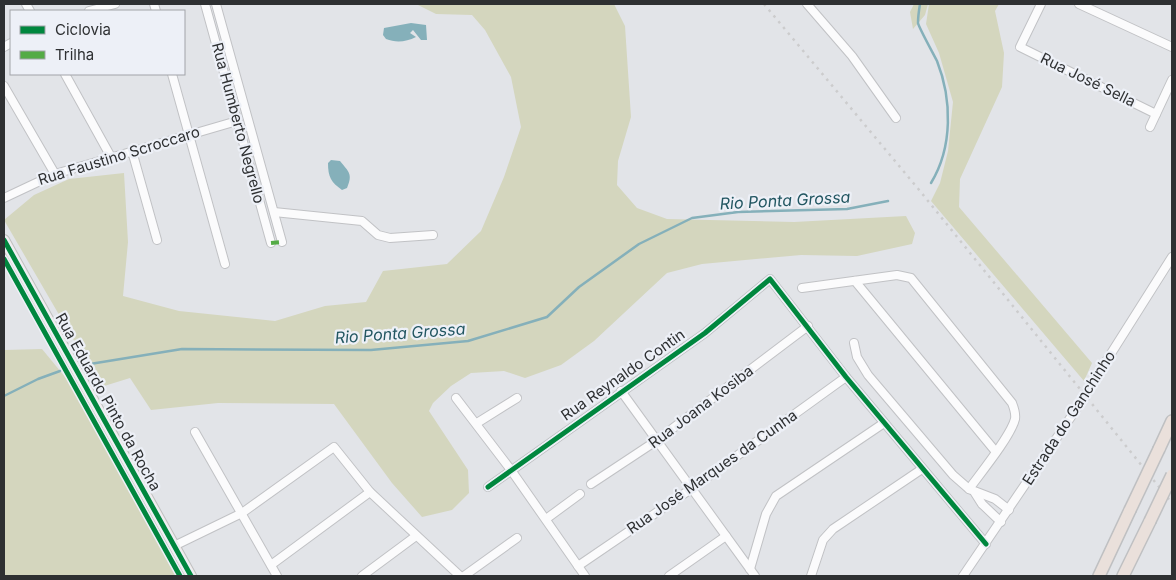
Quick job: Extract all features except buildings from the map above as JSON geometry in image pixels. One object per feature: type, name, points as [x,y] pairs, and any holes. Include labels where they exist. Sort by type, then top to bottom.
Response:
[{"type":"highway","points":[[1099,576],[1172,421]]},
{"type":"highway","points":[[1123,576],[1172,475]]},
{"type":"main road","name":"Rua Eduardo Pinto da Rocha","points":[[4,240],[191,576]]},
{"type":"street","points":[[94,10],[115,4]]},
{"type":"street","name":"Rua Humberto Negrello","points":[[205,4],[271,243]]},
{"type":"street","name":"Rua Humberto Negrello","points":[[216,4],[282,242]]},
{"type":"street","points":[[806,4],[852,56],[896,118]]},
{"type":"street","name":"Rua José Sella","points":[[1041,4],[1020,47],[1156,114]]},
{"type":"street","points":[[1080,4],[1172,47]]},
{"type":"street","points":[[66,75],[111,157]]},
{"type":"street","points":[[172,75],[225,264]]},
{"type":"street","points":[[1150,127],[1172,80]]},
{"type":"street","points":[[4,86],[55,174]]},
{"type":"street","name":"Rua Faustino Scroccaro","points":[[4,198],[55,174],[237,121]]},
{"type":"street","points":[[132,151],[157,240]]},
{"type":"street","points":[[274,212],[362,221],[378,235],[390,238],[433,235]]},
{"type":"street","name":"Estrada do Ganchinho","points":[[962,576],[986,544],[1079,405],[1172,257]]},
{"type":"street","points":[[802,288],[896,275],[910,278],[1012,403],[1015,419],[972,491]]},
{"type":"street","name":"Rua Reynaldo Contin","points":[[488,487],[620,391],[704,333],[770,279],[808,326]]},
{"type":"street","points":[[856,281],[996,452]]},
{"type":"street","points":[[808,326],[846,377],[986,544]]},
{"type":"street","name":"Rua Joana Kosiba","points":[[591,484],[656,441],[808,326]]},
{"type":"street","points":[[854,343],[857,357],[868,375],[953,475],[972,491],[982,504],[1001,522]]},
{"type":"street","name":"Rua José Marques da Cunha","points":[[578,566],[691,489],[846,377]]},
{"type":"street","points":[[620,391],[755,576]]},
{"type":"street","points":[[456,398],[511,470],[585,576]]},
{"type":"street","points":[[477,424],[517,398]]},
{"type":"street","points":[[750,569],[766,514],[776,496],[884,423]]},
{"type":"street","points":[[195,432],[277,576]]},
{"type":"street","points":[[174,546],[242,513],[334,447],[370,492],[460,576]]},
{"type":"street","points":[[811,576],[823,540],[833,529],[922,469]]},
{"type":"street","points":[[972,491],[989,496],[1009,510]]},
{"type":"street","points":[[271,565],[370,492]]},
{"type":"street","points":[[546,519],[580,494]]},
{"type":"street","points":[[982,504],[986,503],[989,496]]},
{"type":"street","points":[[362,576],[416,536]]},
{"type":"street","points":[[669,576],[726,536]]},
{"type":"street","points":[[464,576],[517,538]]},
{"type":"green space","points":[[416,4],[614,4],[625,26],[631,117],[618,161],[617,185],[637,208],[667,219],[794,222],[906,216],[915,233],[912,244],[857,256],[801,255],[702,264],[667,273],[594,341],[561,365],[525,378],[504,371],[471,373],[451,386],[433,403],[429,411],[468,470],[469,493],[452,510],[422,517],[392,483],[334,404],[218,403],[151,410],[130,378],[101,387],[4,220],[34,195],[69,179],[124,173],[128,242],[123,296],[179,311],[275,321],[325,306],[366,302],[383,271],[447,264],[481,231],[504,177],[521,127],[511,77],[485,30],[472,15],[436,14]]},
{"type":"green space","points":[[914,4],[928,4],[925,15],[913,29],[910,12]]},
{"type":"green space","points":[[929,4],[999,4],[995,11],[1004,53],[1002,87],[960,179],[959,207],[1092,363],[1084,381],[931,201],[940,183],[948,151],[953,102],[939,53],[926,24]]},
{"type":"green space","points":[[42,349],[75,389],[178,576],[4,576],[4,350]]},
{"type":"water","points":[[411,23],[426,25],[427,40],[421,40],[413,30],[410,33],[416,37],[405,41],[386,39],[383,35],[384,28]]},
{"type":"water","points":[[331,160],[340,161],[348,171],[350,179],[347,188],[342,190],[331,179],[328,163]]},
{"type":"waterway","name":"Rio Ponta Grossa","points":[[920,4],[918,23],[937,61],[942,76],[948,123],[947,139],[943,154],[931,183]]},
{"type":"waterway","name":"Rio Ponta Grossa","points":[[90,364],[182,349],[371,350],[468,341],[547,317],[579,287],[639,244],[692,218],[738,212],[847,209],[888,201]]},
{"type":"waterway","points":[[4,396],[38,379],[60,371]]},
{"type":"railway","points":[[764,4],[920,191],[1172,503]]},
{"type":"marked path","points":[[271,243],[282,242]]},
{"type":"cycle path","points":[[4,240],[191,576]]},
{"type":"cycle path","points":[[4,259],[180,576]]},
{"type":"cycle path","points":[[488,487],[705,333],[770,279],[846,377],[986,544]]}]
